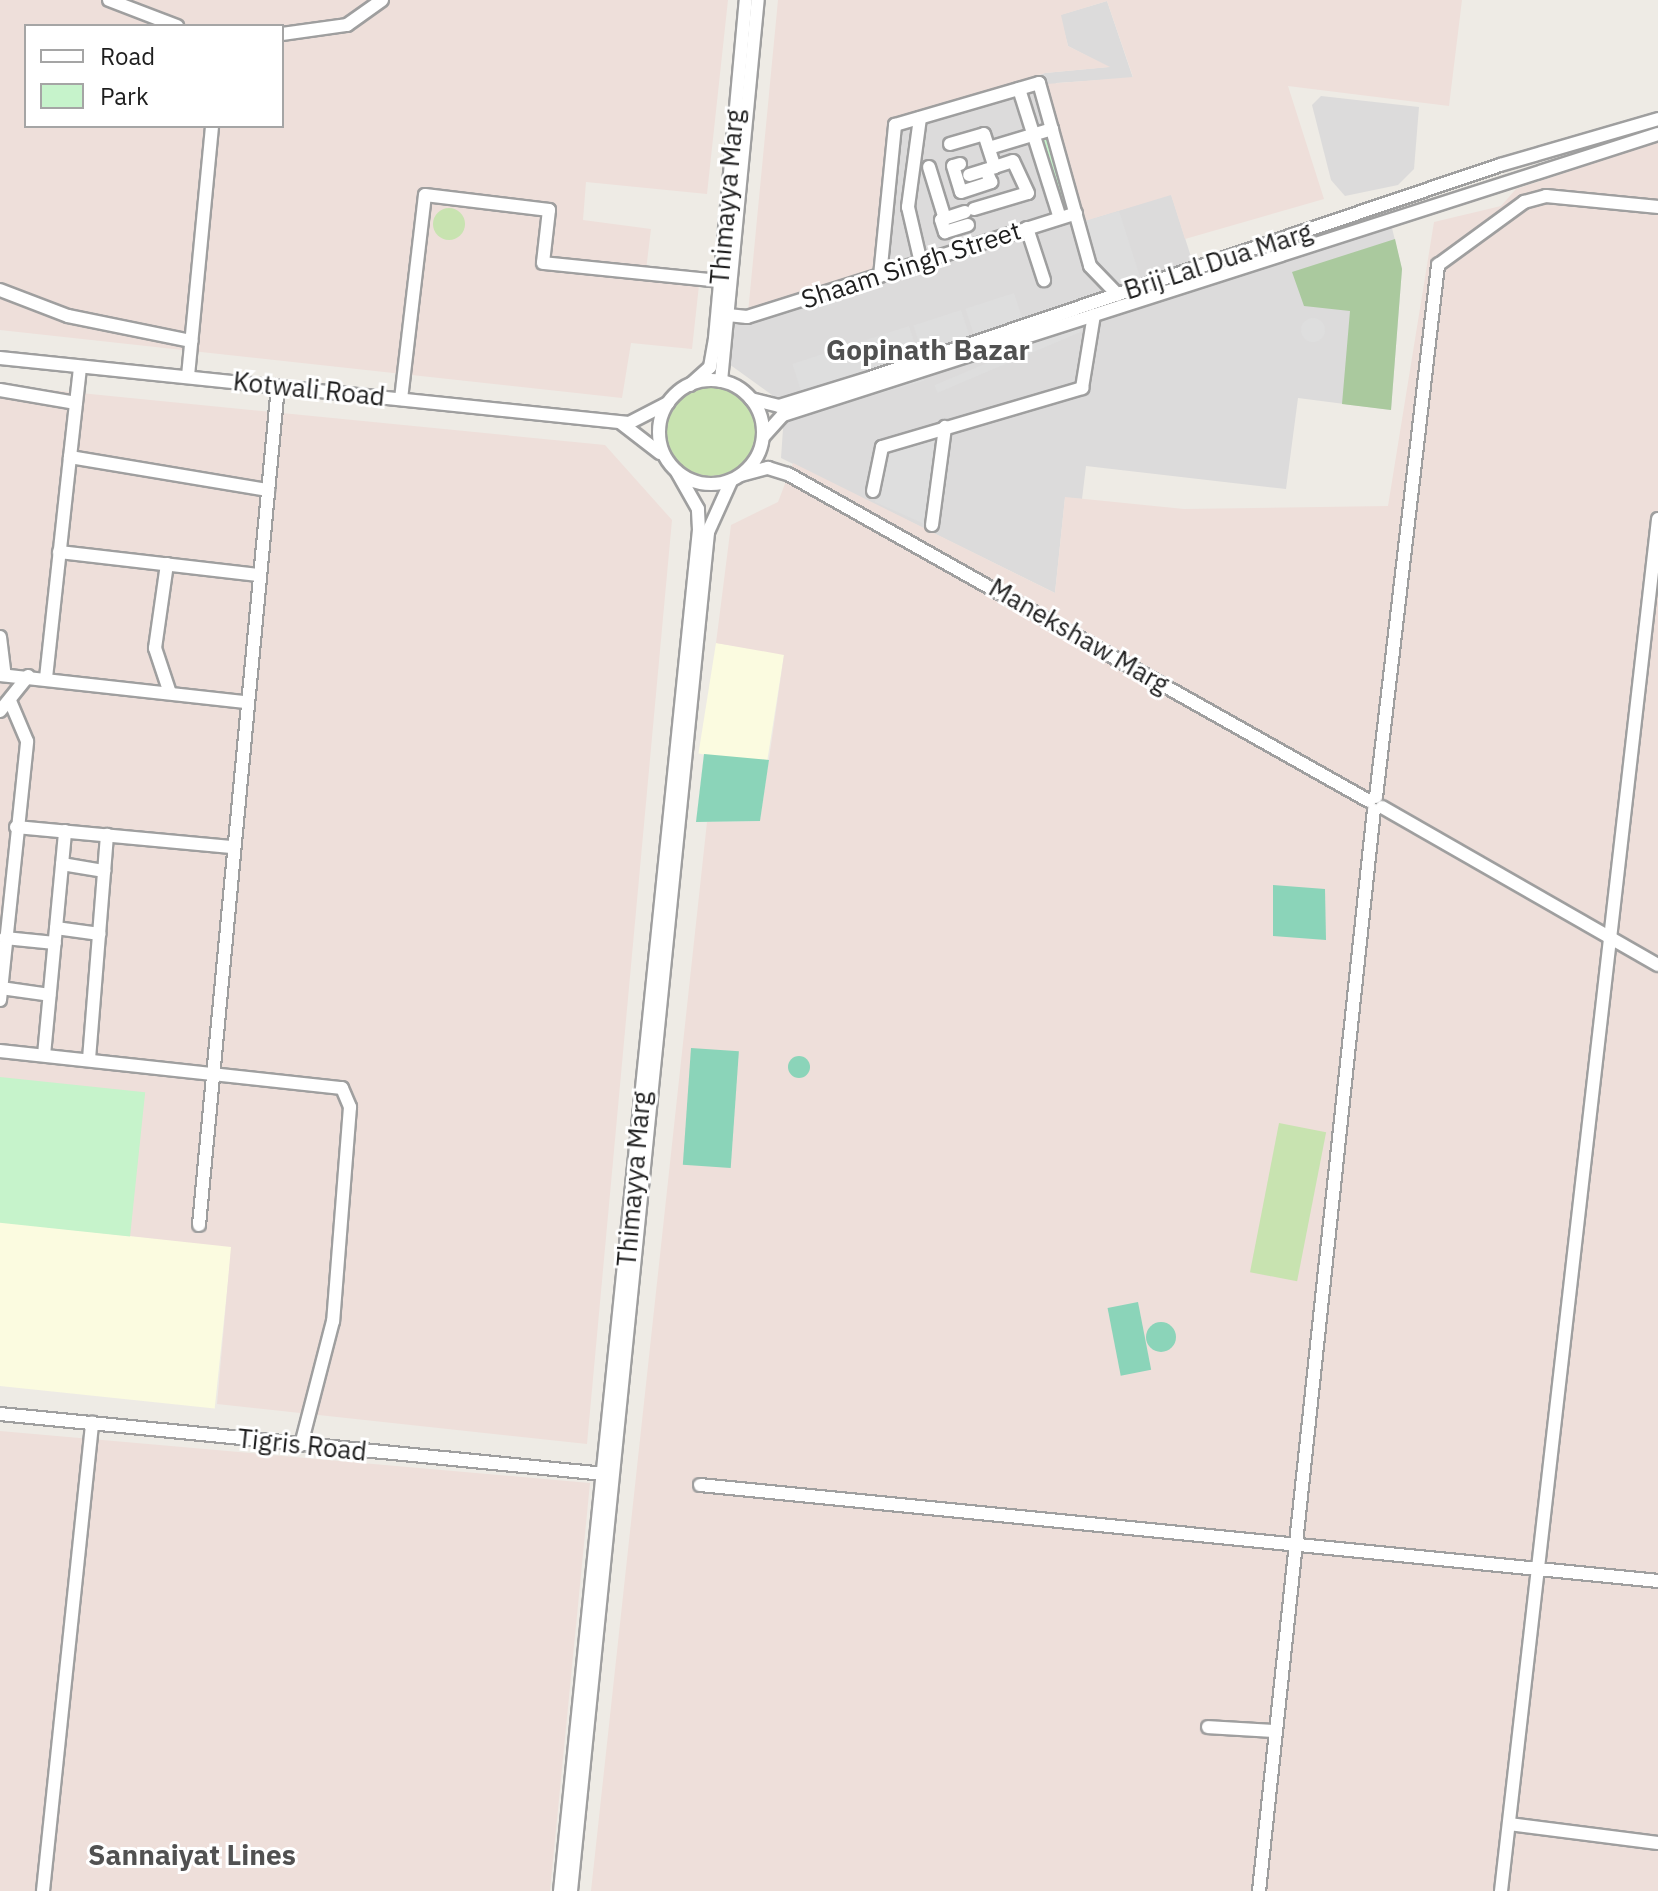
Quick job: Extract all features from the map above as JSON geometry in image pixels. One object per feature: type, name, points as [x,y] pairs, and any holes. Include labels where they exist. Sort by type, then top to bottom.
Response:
[{"type":"street","points":[[109,0],[172,24]]},
{"type":"street","points":[[284,34],[347,25],[382,0]]},
{"type":"street","name":"Thimayya Marg","points":[[690,385],[710,367],[746,0]]},
{"type":"street","name":"Thimayya Marg","points":[[721,381],[758,0]]},
{"type":"street","points":[[880,276],[895,125],[1039,83],[1090,266],[1118,295]]},
{"type":"street","points":[[1019,89],[1060,218]]},
{"type":"street","points":[[920,118],[908,207],[921,263]]},
{"type":"street","name":"Brij Lal Dua Marg","points":[[781,410],[1500,165],[1658,119]]},
{"type":"street","points":[[188,376],[212,128]]},
{"type":"street","points":[[989,148],[1052,129]]},
{"type":"street","points":[[950,144],[984,134],[989,148],[991,182],[961,192],[953,166],[960,164]]},
{"type":"street","name":"Brij Lal Dua Marg","points":[[781,410],[1094,315],[1658,134]]},
{"type":"street","points":[[929,167],[940,226],[1028,193],[1013,161],[969,175]]},
{"type":"street","points":[[401,399],[425,195],[549,210],[543,263],[720,281]]},
{"type":"street","points":[[1259,1891],[1375,804],[1438,265],[1524,202],[1546,196],[1658,207]]},
{"type":"street","name":"Shaam Singh Street","points":[[728,315],[747,317],[1076,213]]},
{"type":"street","points":[[1027,228],[1044,280]]},
{"type":"street","points":[[0,290],[68,316],[191,341]]},
{"type":"street","points":[[873,491],[882,447],[1082,388],[1094,315]]},
{"type":"street","name":"Kotwali Road","points":[[0,358],[619,422]]},
{"type":"street","points":[[46,678],[80,368]]},
{"type":"street","points":[[721,381],[751,399],[781,410],[736,478],[703,484],[673,468],[619,422],[644,419],[690,385],[721,381]]},
{"type":"street","points":[[199,1225],[231,847],[278,386]]},
{"type":"street","points":[[0,390],[76,403]]},
{"type":"street","points":[[751,399],[762,441]]},
{"type":"street","points":[[668,403],[659,433],[673,468]]},
{"type":"street","points":[[932,525],[945,427]]},
{"type":"street","name":"Manekshaw Marg","points":[[762,441],[788,474]]},
{"type":"street","points":[[70,457],[268,490]]},
{"type":"street","name":"Thimayya Marg","points":[[571,1891],[699,530],[698,509],[673,468]]},
{"type":"street","name":"Manekshaw Marg","points":[[736,478],[768,468],[788,474],[1658,965]]},
{"type":"street","name":"Thimayya Marg","points":[[560,1891],[653,1004],[708,532],[736,478]]},
{"type":"street","points":[[1501,1891],[1541,1568],[1658,519]]},
{"type":"street","points":[[59,552],[259,575]]},
{"type":"street","points":[[167,564],[155,648],[170,693]]},
{"type":"street","points":[[0,637],[3,675],[246,702]]},
{"type":"street","points":[[0,711],[28,676]]},
{"type":"street","points":[[0,1000],[5,938],[5,877],[16,827],[27,741],[10,701]]},
{"type":"street","points":[[16,827],[231,847]]},
{"type":"street","points":[[44,1055],[65,831]]},
{"type":"street","points":[[89,1059],[107,835]]},
{"type":"street","points":[[62,864],[104,871]]},
{"type":"street","points":[[56,928],[100,934]]},
{"type":"street","points":[[5,938],[55,943]]},
{"type":"street","points":[[1,988],[50,995]]},
{"type":"street","points":[[0,1051],[332,1084],[348,1097],[333,1321],[301,1445]]},
{"type":"street","name":"Tigris Road","points":[[0,1414],[604,1474]]},
{"type":"street","points":[[43,1891],[92,1423]]},
{"type":"street","points":[[700,1485],[1658,1581]]},
{"type":"street","points":[[1208,1727],[1276,1731]]},
{"type":"street","points":[[1509,1824],[1658,1843]]},
{"type":"shaded area","points":[[0,0],[728,0],[707,194],[586,182],[583,220],[651,229],[646,270],[700,276],[692,349],[631,343],[622,398],[0,330]]},
{"type":"shaded area","points":[[778,0],[1462,0],[1449,106],[1288,86],[1324,199],[1185,239],[1171,195],[1085,221],[1047,84],[1133,77],[1107,1],[1061,15],[1068,46],[1110,67],[1045,73],[891,124],[878,274],[748,313]]},
{"type":"shaded area","points":[[1107,1],[1133,78],[1056,83],[1085,221],[1171,194],[1192,260],[1226,250],[1234,277],[1392,228],[1402,269],[1391,410],[1298,398],[1286,489],[1086,466],[1082,499],[1065,498],[1055,593],[781,458],[783,429],[772,395],[729,364],[733,311],[748,313],[891,124],[1045,73],[1108,67],[1068,46],[1060,15]]},
{"type":"shaded area","points":[[1321,96],[1419,107],[1414,169],[1398,185],[1345,196],[1331,180],[1312,105]]},
{"type":"shaded area","points":[[1658,142],[1658,1891],[591,1891],[707,822],[760,821],[784,655],[716,643],[731,525],[778,502],[793,463],[1055,593],[1065,497],[1184,509],[1388,506],[1434,222],[1501,206],[1516,189]]},
{"type":"shaded area","points":[[1119,211],[1140,277],[1118,284],[1103,276],[1085,221]]},
{"type":"shaded area","points":[[1014,293],[1024,324],[976,340],[965,309]]},
{"type":"shaded area","points":[[961,310],[971,340],[923,356],[913,325]]},
{"type":"shaded area","points":[[1313,318],[1322,321],[1325,330],[1322,339],[1313,342],[1304,339],[1301,330],[1304,321]]},
{"type":"shaded area","points":[[1079,324],[1082,331],[938,393],[934,385]]},
{"type":"shaded area","points":[[909,326],[919,357],[871,373],[860,342]]},
{"type":"shaded area","points":[[857,343],[867,374],[803,395],[792,364]]},
{"type":"shaded area","points":[[922,374],[924,381],[845,403],[843,397]]},
{"type":"shaded area","points":[[0,385],[605,445],[672,520],[587,1444],[217,1404],[231,1247],[0,1222]]},
{"type":"shaded area","points":[[941,438],[929,526],[875,502],[887,452]]},
{"type":"shaded area","points":[[716,643],[784,654],[767,764],[698,754]]},
{"type":"shaded area","points":[[0,1222],[232,1246],[215,1408],[0,1386]]},
{"type":"shaded area","name":"Sannaiyat Lines","points":[[0,1431],[590,1483],[550,1891],[0,1891]]},
{"type":"green space","points":[[1049,134],[1069,205],[1061,208],[1040,136]]},
{"type":"green space","points":[[449,208],[461,212],[465,224],[461,236],[449,240],[437,236],[433,224],[437,212]]},
{"type":"green space","points":[[1395,239],[1402,269],[1391,410],[1342,404],[1350,311],[1304,306],[1292,272]]},
{"type":"green space","points":[[711,386],[728,390],[743,399],[752,414],[756,431],[752,448],[743,463],[728,472],[711,476],[694,472],[679,463],[670,448],[666,431],[670,414],[679,399],[694,390]]},
{"type":"green space","points":[[704,754],[769,760],[760,821],[696,822]]},
{"type":"green space","points":[[1273,885],[1325,889],[1326,940],[1273,936]]},
{"type":"green space","points":[[691,1048],[739,1051],[731,1168],[683,1165]]},
{"type":"green space","points":[[795,1056],[803,1056],[810,1067],[803,1078],[795,1078],[788,1071],[788,1063]]},
{"type":"green space","points":[[0,1077],[145,1092],[130,1236],[0,1223]]},
{"type":"green space","points":[[1279,1123],[1326,1132],[1297,1281],[1250,1272]]},
{"type":"green space","points":[[1138,1302],[1151,1370],[1121,1376],[1108,1308]]},
{"type":"green space","points":[[1161,1322],[1172,1326],[1176,1337],[1172,1348],[1161,1352],[1150,1348],[1146,1337],[1150,1326]]},
{"type":"district","name":"Gopinath Bazar","points":[[928,350]]},
{"type":"district","name":"Sannaiyat Lines","points":[[192,1855]]}]
